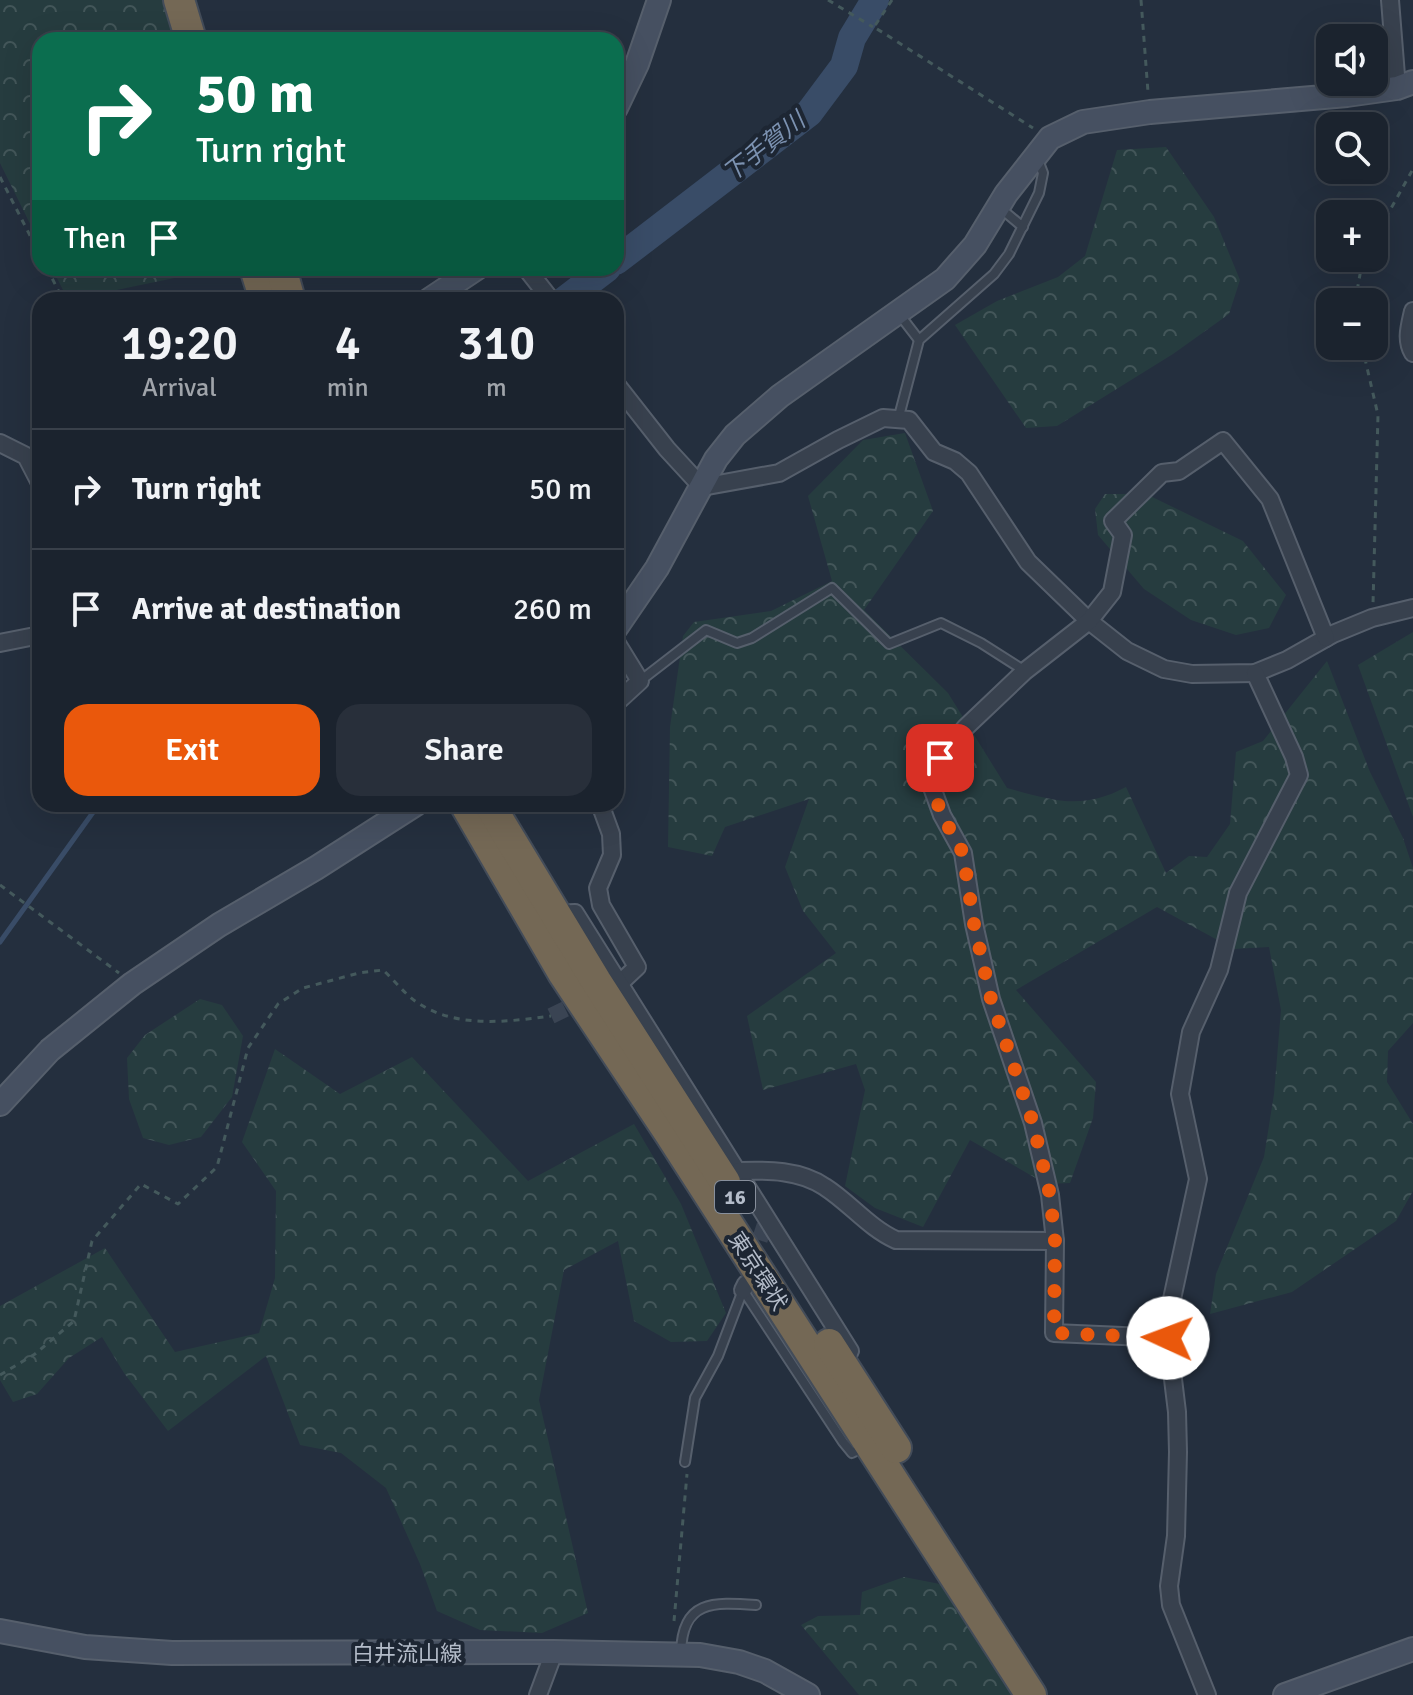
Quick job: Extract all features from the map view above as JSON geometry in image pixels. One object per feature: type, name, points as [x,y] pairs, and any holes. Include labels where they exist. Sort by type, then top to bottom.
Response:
[{"type":"highway","points":[[179,0],[189,32]]},
{"type":"highway","points":[[199,0],[208,32]]},
{"type":"highway","name":"東京環状","points":[[470,812],[563,973],[679,1128]]},
{"type":"highway","name":"東京環状","points":[[494,812],[679,1128],[1051,1695]]},
{"type":"highway","name":"東京環状","points":[[857,1400],[869,1445],[1031,1695]]},
{"type":"street","points":[[624,91],[659,0]]},
{"type":"street","points":[[624,616],[657,568],[716,459],[735,435],[780,396],[945,279],[975,245],[999,206],[1043,147],[1083,122],[1405,85],[1390,0]]},
{"type":"street","points":[[441,292],[465,276]]},
{"type":"street","points":[[532,276],[545,292]]},
{"type":"street","points":[[1413,311],[1408,331],[1413,353]]},
{"type":"street","points":[[624,394],[702,487]]},
{"type":"street","points":[[702,487],[779,473],[883,418],[909,420],[934,452],[955,461],[969,473],[1028,562],[1089,621],[1127,651],[1164,669],[1192,674],[1255,673],[1372,618],[1413,608]]},
{"type":"street","points":[[1168,1338],[1054,1333],[1055,1241],[1052,1207],[1033,1123],[991,999],[974,924],[963,853],[942,815],[930,782],[940,758],[966,727],[1025,671],[1089,621],[1112,592],[1123,535],[1113,521],[1162,473],[1179,471],[1223,441],[1270,499],[1326,638]]},
{"type":"street","points":[[0,443],[26,456],[32,468]]},
{"type":"street","points":[[0,643],[32,637]]},
{"type":"street","points":[[624,655],[640,681],[624,696]]},
{"type":"street","points":[[1207,1695],[1171,1605],[1170,1570],[1175,1557],[1178,1452],[1177,1412],[1168,1338],[1172,1299],[1198,1179],[1180,1094],[1191,1032],[1219,970],[1238,893],[1299,775],[1294,757],[1255,673]]},
{"type":"street","points":[[0,1104],[50,1050],[132,984],[219,925],[404,812]]},
{"type":"street","points":[[603,812],[611,834],[612,855],[598,888],[601,905],[637,967],[619,984]]},
{"type":"street","points":[[554,914],[575,913],[739,1171],[766,1221],[866,1377],[857,1400]]},
{"type":"street","points":[[739,1171],[780,1171],[823,1185],[881,1233],[896,1240],[1055,1241]]},
{"type":"street","name":"白井流山線","points":[[0,1631],[85,1647],[172,1653],[676,1653],[739,1662],[765,1671],[808,1695]]},
{"type":"street","points":[[1285,1695],[1413,1649]]},
{"type":"street","points":[[538,1695],[554,1652]]},
{"type":"lane","points":[[898,420],[919,340],[994,274],[1009,254],[1041,183],[1043,147]]},
{"type":"lane","points":[[999,206],[1023,227]]},
{"type":"lane","points":[[899,314],[919,340]]},
{"type":"lane","points":[[640,681],[706,630],[737,643],[752,638],[832,588],[889,644],[941,623],[981,643],[1025,671]]},
{"type":"lane","points":[[685,1462],[695,1398],[718,1356],[744,1287],[843,1442],[852,1453],[869,1445]]},
{"type":"lane","points":[[676,1653],[686,1622],[695,1611],[723,1603],[756,1605]]},
{"type":"path","points":[[828,0],[874,27],[1043,147]]},
{"type":"path","points":[[874,27],[892,0]]},
{"type":"path","points":[[1141,0],[1150,112]]},
{"type":"path","points":[[1388,214],[1413,169]]},
{"type":"path","points":[[0,177],[32,239]]},
{"type":"path","points":[[1365,360],[1378,415],[1372,618]]},
{"type":"path","points":[[0,885],[132,984]]},
{"type":"path","points":[[0,1375],[35,1354],[74,1321],[92,1241],[141,1184],[178,1204],[217,1167],[248,1048],[278,1004],[303,988],[383,970],[415,1001],[452,1018],[490,1022],[551,1016]]},
{"type":"path","points":[[676,1653],[688,1478],[685,1462]]},
{"type":"green space","points":[[0,0],[166,0],[175,32],[32,32],[32,228],[0,163]]},
{"type":"green space","points":[[1166,147],[1214,217],[1240,280],[1229,314],[1173,354],[1057,426],[1026,428],[955,325],[997,301],[1058,277],[1085,256],[1117,150]]},
{"type":"green space","points":[[56,276],[184,276],[107,292],[64,292]]},
{"type":"green space","points":[[905,433],[933,511],[864,610],[948,693],[1007,788],[1053,799],[1081,801],[1126,787],[1166,873],[1189,856],[1207,857],[1230,824],[1236,752],[1263,741],[1327,661],[1370,772],[1403,838],[1413,868],[1413,1023],[1388,1051],[1387,1082],[1413,1124],[1413,1191],[1396,1221],[1292,1292],[1210,1314],[1216,1274],[1264,1157],[1274,1094],[1281,1010],[1269,947],[1234,949],[1157,907],[1016,990],[1096,1082],[1093,1118],[1070,1183],[1046,1184],[970,1140],[923,1227],[875,1208],[845,1186],[865,1090],[856,1064],[763,1090],[747,1016],[836,953],[803,911],[785,867],[809,799],[725,827],[712,856],[668,847],[670,727],[683,636],[694,622],[771,611],[832,581],[808,496],[863,440]]},
{"type":"green space","points":[[1105,494],[1146,494],[1243,541],[1286,595],[1269,628],[1236,635],[1191,620],[1144,589],[1098,535],[1095,509]]},
{"type":"green space","points":[[1413,632],[1413,817],[1358,665]]},
{"type":"green space","points":[[200,999],[222,1005],[243,1036],[232,1097],[201,1137],[169,1145],[143,1138],[129,1099],[127,1058],[145,1035]]},
{"type":"green space","points":[[275,1049],[340,1094],[412,1057],[528,1181],[634,1124],[681,1204],[726,1313],[707,1341],[671,1342],[634,1321],[618,1241],[564,1270],[539,1400],[588,1613],[542,1633],[480,1630],[437,1611],[386,1488],[341,1453],[300,1445],[266,1356],[168,1431],[124,1373],[102,1337],[69,1358],[37,1394],[13,1402],[0,1380],[0,1306],[105,1248],[175,1352],[259,1333],[275,1278],[276,1191],[242,1142]]},
{"type":"green space","points":[[904,1577],[945,1585],[980,1635],[1013,1695],[859,1695],[801,1625],[818,1616],[860,1615],[862,1592]]},
{"type":"waterway","name":"下手賀川","points":[[624,255],[809,113],[844,66],[852,38],[875,0]]},
{"type":"waterway","name":"下手賀川","points":[[576,292],[596,276]]},
{"type":"waterway","name":"下手賀川","points":[[0,942],[93,812]]},
{"type":"tunnel","points":[[551,1016],[588,998]]},
{"type":"tunnel","points":[[752,1263],[765,1224]]},
{"type":"route","points":[[940,758],[930,782],[942,815],[963,853],[974,924],[991,999],[1033,1123],[1050,1195],[1055,1241],[1054,1333],[1168,1338]]}]
